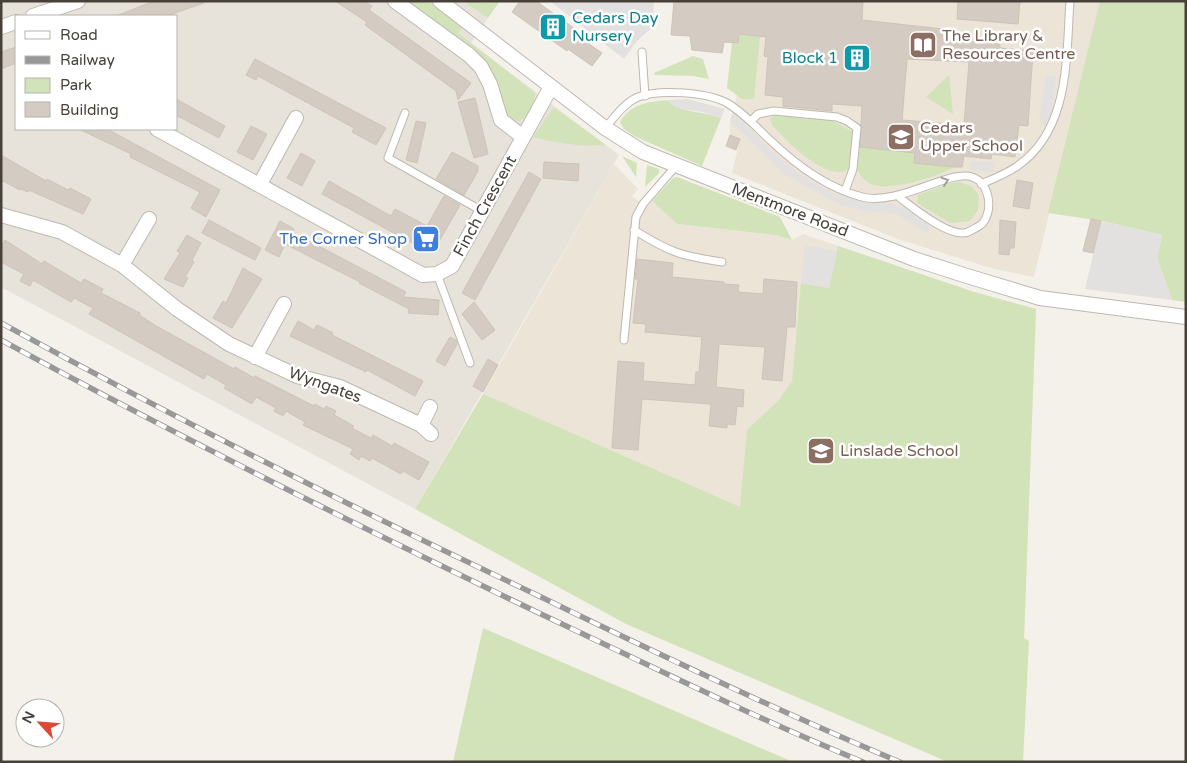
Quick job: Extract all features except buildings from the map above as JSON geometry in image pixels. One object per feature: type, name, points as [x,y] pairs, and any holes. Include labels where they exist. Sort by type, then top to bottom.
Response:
[{"type":"street","points":[[395,1],[469,55],[482,67],[490,84],[501,120],[523,137]]},
{"type":"street","name":"Mentmore Road","points":[[440,1],[605,128],[643,152],[676,166],[914,259],[1031,295],[1186,317]]},
{"type":"street","points":[[38,15],[70,8]]},
{"type":"street","points":[[1,27],[15,22]]},
{"type":"street","name":"Finch Crescent","points":[[438,274],[452,266],[552,86]]},
{"type":"street","points":[[260,184],[296,118]]},
{"type":"street","points":[[159,130],[423,275],[438,274]]},
{"type":"street","name":"Wyngates","points":[[1,214],[62,232],[122,265],[177,309],[229,344],[297,376],[340,387],[426,429],[430,407]]},
{"type":"street","points":[[122,265],[149,219]]},
{"type":"street","points":[[255,357],[284,304]]},
{"type":"lane","points":[[981,184],[1016,168],[1049,132],[1058,112],[1070,1]]},
{"type":"lane","points":[[642,52],[645,96]]},
{"type":"lane","points":[[605,128],[621,108],[638,97],[683,93],[711,98],[728,104],[750,121],[788,158],[845,192],[864,198],[899,197],[959,176],[973,177],[987,193],[989,205],[983,223],[967,234],[952,232],[899,197]]},
{"type":"lane","points":[[750,121],[758,114],[774,111],[837,117],[857,128],[853,169],[845,192]]},
{"type":"lane","points":[[406,113],[388,158],[482,211]]},
{"type":"lane","points":[[624,340],[636,217],[642,204],[676,166]]},
{"type":"lane","points":[[634,230],[671,252],[685,257],[722,262]]},
{"type":"lane","points":[[438,274],[470,363]]},
{"type":"shaded area","points":[[1,1],[468,1],[467,4],[488,18],[471,43],[619,155],[415,509],[1,287]]},
{"type":"shaded area","points":[[550,1],[654,1],[653,27],[637,41],[624,59]]},
{"type":"shaded area","name":"Cedars Upper School","points":[[763,1],[1100,1],[1034,277],[994,269],[898,239],[732,173],[740,139],[730,135],[730,121]]},
{"type":"shaded area","points":[[1046,75],[1056,76],[1051,116],[1046,126],[1039,119]]},
{"type":"shaded area","points":[[688,99],[725,109],[721,118],[703,112],[676,108],[667,100]]},
{"type":"shaded area","points":[[733,112],[773,152],[800,174],[833,193],[853,199],[872,203],[887,203],[904,208],[931,227],[926,233],[895,213],[870,212],[839,204],[784,174],[730,121]]},
{"type":"shaded area","points":[[970,161],[994,162],[994,172],[970,170]]},
{"type":"shaded area","name":"Linslade School","points":[[614,164],[638,189],[632,196],[647,207],[652,201],[677,224],[775,235],[792,240],[803,234],[974,292],[1036,309],[1024,639],[483,394]]},
{"type":"shaded area","points":[[1101,221],[1162,235],[1157,258],[1172,300],[1085,289]]},
{"type":"shaded area","points":[[805,245],[837,251],[829,288],[801,283]]},
{"type":"green space","points":[[405,1],[428,1],[462,27],[458,33],[535,93],[533,107],[529,114],[518,121],[506,116],[495,83]]},
{"type":"green space","points":[[468,1],[500,1],[488,18],[467,4]]},
{"type":"green space","points":[[1100,1],[1186,1],[1186,302],[1172,300],[1157,258],[1162,235],[1102,221],[1048,213]]},
{"type":"green space","points":[[739,34],[760,36],[754,99],[742,99],[727,88],[732,42]]},
{"type":"green space","points":[[693,56],[703,59],[709,79],[693,76],[655,75],[654,73]]},
{"type":"green space","points":[[949,75],[953,114],[926,97]]},
{"type":"green space","points":[[667,100],[685,110],[721,118],[702,166],[634,136],[624,129],[620,122],[629,111],[640,105]]},
{"type":"green space","points":[[553,108],[606,145],[569,144],[533,137]]},
{"type":"green space","points":[[776,115],[829,119],[853,132],[848,170],[838,172],[828,170],[807,158],[772,125],[770,118]]},
{"type":"green space","points":[[859,147],[915,153],[914,163],[954,167],[915,182],[892,186],[874,185],[866,181],[857,170]]},
{"type":"green space","points":[[622,156],[637,163],[636,177]]},
{"type":"green space","points":[[647,165],[659,169],[659,173],[645,187]]},
{"type":"green space","points":[[677,177],[780,217],[792,240],[775,235],[677,224],[652,201],[673,178]]},
{"type":"green space","points":[[959,182],[971,186],[979,195],[978,210],[970,221],[950,223],[917,203],[918,195]]},
{"type":"green space","points":[[838,246],[974,292],[1036,309],[1024,638],[1029,641],[1023,762],[948,762],[628,625],[415,509],[483,394],[740,507],[747,430],[779,400],[792,381],[801,283],[829,288]]},
{"type":"green space","points":[[483,628],[793,762],[453,762]]},
{"type":"railway","points":[[1,323],[268,464],[403,531],[718,682],[900,762]]},
{"type":"railway","points":[[1,340],[202,446],[406,549],[702,691],[782,728],[863,762]]},
{"type":"place","name":"Cedars Day Nursery","points":[[553,27]]},
{"type":"place","name":"The Library & Resources Centre","points":[[923,45]]},
{"type":"place","name":"Block 1","points":[[857,58]]},
{"type":"place","name":"Cedars Upper School","points":[[901,137]]},
{"type":"place","name":"The Corner Shop","points":[[426,239]]},
{"type":"place","name":"Linslade School","points":[[821,451]]}]
